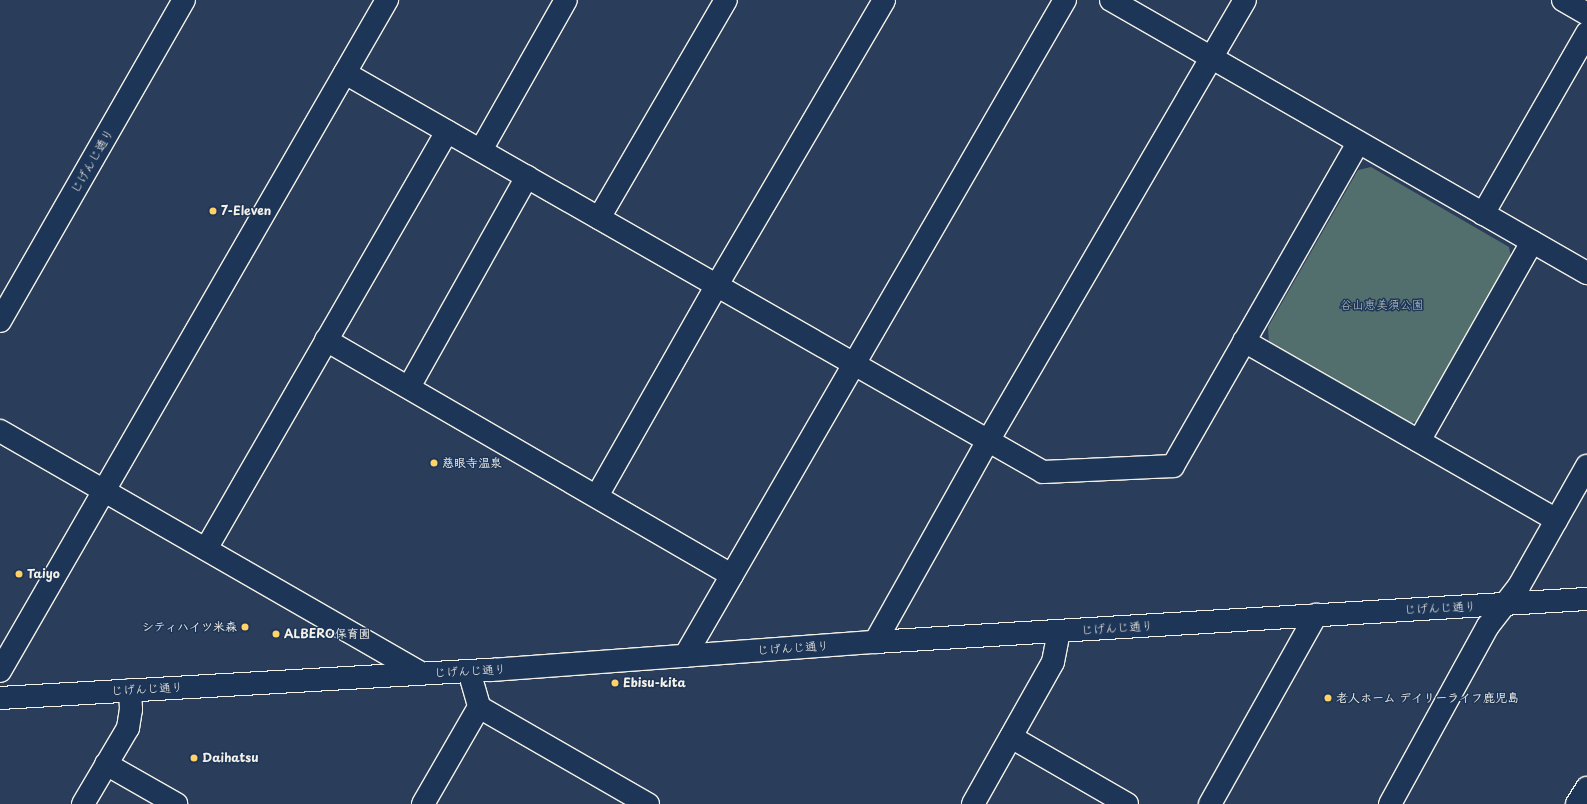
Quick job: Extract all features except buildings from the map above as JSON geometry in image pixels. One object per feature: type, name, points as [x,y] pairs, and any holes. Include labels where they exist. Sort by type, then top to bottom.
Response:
[{"type":"street","name":"じげんじ通り","points":[[0,321],[184,0]]},
{"type":"street","points":[[0,670],[105,491],[387,0]]},
{"type":"street","points":[[481,150],[566,0]]},
{"type":"street","points":[[599,218],[726,0]]},
{"type":"street","points":[[597,496],[717,286],[884,0]]},
{"type":"street","points":[[685,656],[853,364],[1066,0]]},
{"type":"street","points":[[1111,0],[1211,59],[1587,274]]},
{"type":"street","points":[[874,642],[988,441],[1245,0]]},
{"type":"street","points":[[1563,0],[1587,14]]},
{"type":"street","points":[[1483,214],[1587,33]]},
{"type":"street","points":[[345,73],[1043,472],[1173,466],[1358,143]]},
{"type":"street","points":[[206,549],[447,131]]},
{"type":"street","points":[[409,387],[527,177]]},
{"type":"street","points":[[1419,441],[1532,242]]},
{"type":"street","points":[[326,340],[732,575]]},
{"type":"street","points":[[1244,341],[1556,520]]},
{"type":"street","points":[[0,431],[422,673]]},
{"type":"street","points":[[1390,804],[1488,626],[1519,586],[1587,466]]},
{"type":"street","name":"じげんじ通り","points":[[0,698],[469,671],[874,642],[1587,599]]},
{"type":"street","points":[[1210,804],[1316,615]]},
{"type":"street","points":[[973,804],[1053,662],[1059,632]]},
{"type":"street","points":[[469,671],[479,707],[648,804]]},
{"type":"street","points":[[83,804],[128,728],[131,709],[130,690]]},
{"type":"street","points":[[423,804],[479,707]]},
{"type":"street","points":[[1010,737],[1123,803]]},
{"type":"street","points":[[106,764],[176,804]]},
{"type":"street","points":[[1577,804],[1587,788]]},
{"type":"green space","name":"谷山恵美須公園","points":[[1371,167],[1509,247],[1511,257],[1418,421],[1408,424],[1269,345],[1268,327],[1358,170]]},
{"type":"place","name":"7-Eleven","points":[[213,211]]},
{"type":"place","name":"慈眼寺温泉","points":[[434,463]]},
{"type":"place","name":"Taiyo","points":[[19,574]]},
{"type":"place","name":"シティハイツ米森","points":[[245,627]]},
{"type":"place","name":"ALBERO保育園","points":[[276,634]]},
{"type":"place","name":"Ebisu-kita","points":[[615,683]]},
{"type":"place","name":"老人ホーム デイリーライフ鹿児島","points":[[1328,698]]},
{"type":"place","name":"Daihatsu","points":[[194,758]]}]
